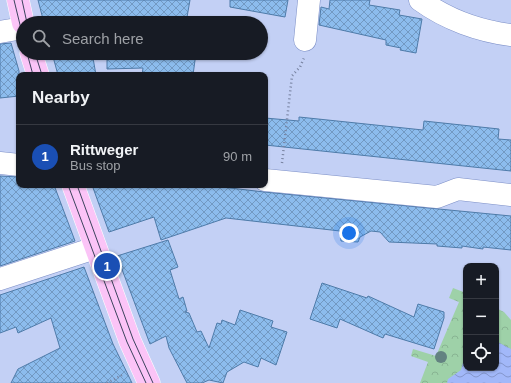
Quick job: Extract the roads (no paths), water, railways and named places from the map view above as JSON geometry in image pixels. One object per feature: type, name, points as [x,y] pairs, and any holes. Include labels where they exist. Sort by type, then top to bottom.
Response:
[{"type":"main road","points":[[18,0],[22,16]]},
{"type":"main road","points":[[33,60],[37,72]]},
{"type":"main road","points":[[74,188],[130,341],[149,383]]},
{"type":"street","points":[[305,40],[309,0]]},
{"type":"street","points":[[420,0],[433,10],[458,21],[499,34],[511,35]]},
{"type":"street","points":[[0,32],[16,29]]},
{"type":"street","points":[[0,163],[16,165]]},
{"type":"street","points":[[273,181],[437,196],[458,189],[511,195]]},
{"type":"street","points":[[0,279],[95,248]]},
{"type":"water","points":[[499,343],[511,349],[511,383],[447,383],[448,379],[461,370],[463,363],[463,371],[499,371]]},
{"type":"tram line","points":[[14,0],[18,16]]},
{"type":"tram line","points":[[22,0],[25,16]]},
{"type":"tram line","points":[[29,60],[32,72]]},
{"type":"tram line","points":[[37,60],[41,72]]},
{"type":"tram line","points":[[69,188],[127,342],[146,383]]},
{"type":"tram line","points":[[78,188],[133,339],[153,383]]},
{"type":"place","name":"Rittweger","points":[[107,266]]}]
